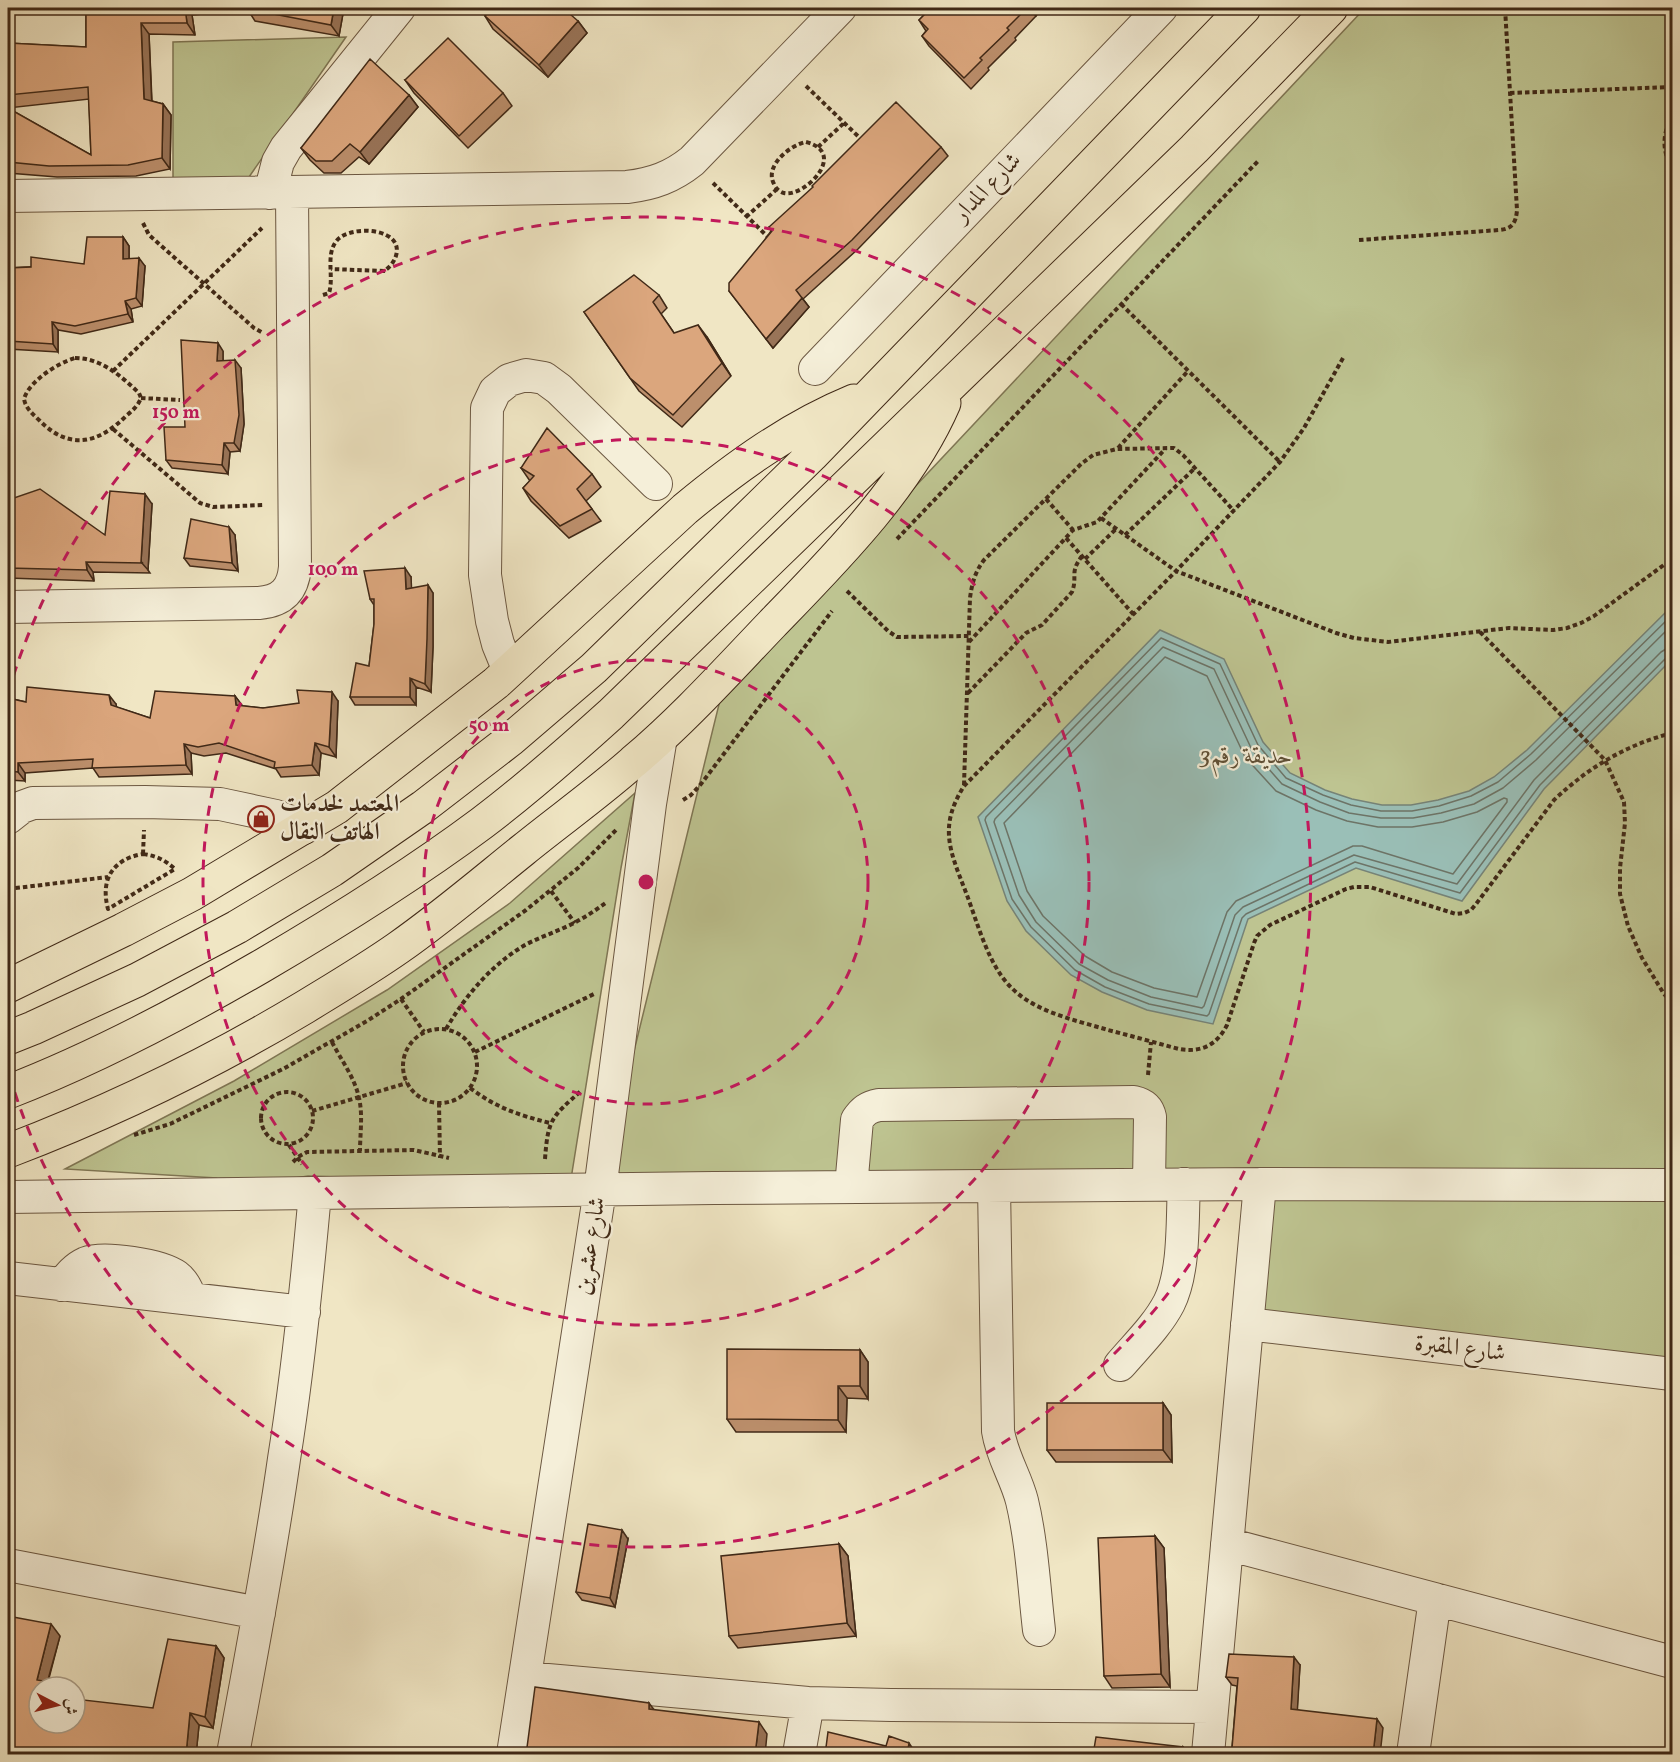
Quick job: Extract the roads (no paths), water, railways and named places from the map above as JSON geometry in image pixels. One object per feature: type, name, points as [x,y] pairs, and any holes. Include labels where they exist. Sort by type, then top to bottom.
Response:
[{"type":"highway","points":[[8,1038],[137,981],[237,927],[332,870],[423,807],[510,740],[594,668],[872,394],[1244,8]]},
{"type":"highway","points":[[8,1092],[95,1055],[155,1026],[345,917],[415,872],[548,770],[611,714],[1194,149],[1331,8]]},
{"type":"highway","points":[[8,1152],[192,1070],[334,989],[398,948],[633,763],[710,689],[835,559],[901,477],[923,445],[953,382]]},
{"type":"highway","points":[[8,986],[192,894],[337,807],[496,683],[685,509],[742,463],[805,424],[872,394]]},
{"type":"street","points":[[8,607],[268,602],[285,594],[291,586],[294,577],[295,505],[293,295],[284,195],[278,162],[286,148],[399,8]]},
{"type":"street","points":[[8,196],[284,195],[645,185],[664,180],[679,172],[692,161],[840,8]]},
{"type":"street","name":"شارع المدار","points":[[815,369],[1161,8]]},
{"type":"street","points":[[508,671],[492,621],[485,575],[487,408],[495,392],[509,380],[526,375],[544,378],[560,389],[656,484]]},
{"type":"street","name":"شارع عشرين","points":[[513,1755],[600,1190],[650,804],[661,737]]},
{"type":"street","points":[[8,818],[22,807],[33,803],[220,804],[276,816],[304,828]]},
{"type":"street","points":[[851,1187],[857,1120],[871,1107],[879,1105],[1110,1103],[1139,1103],[1148,1111],[1149,1185]]},
{"type":"street","points":[[1120,1365],[1160,1317],[1174,1292],[1180,1263],[1184,1184]]},
{"type":"street","points":[[8,1197],[1184,1184],[1672,1185]]},
{"type":"street","points":[[1208,1755],[1260,1184]]},
{"type":"street","points":[[994,1186],[998,1431],[1005,1459],[1021,1497],[1027,1522],[1039,1630]]},
{"type":"street","points":[[232,1755],[259,1613],[284,1459],[304,1312],[315,1193]]},
{"type":"street","points":[[8,1278],[304,1312]]},
{"type":"street","name":"شارع المقبرة","points":[[1247,1324],[1672,1374]]},
{"type":"street","points":[[1227,1544],[1672,1662]]},
{"type":"street","points":[[8,1565],[259,1613]]},
{"type":"street","points":[[1413,1755],[1435,1599]]},
{"type":"street","points":[[525,1678],[808,1703],[1212,1707]]},
{"type":"street","points":[[800,1755],[808,1703]]},
{"type":"water","points":[[1672,606],[1672,659],[1544,789],[1462,901],[1356,868],[1248,919],[1213,1024],[1147,1010],[1102,992],[1071,975],[1026,931],[1007,901],[978,817],[1160,630],[1224,659],[1263,742],[1290,773],[1325,790],[1352,799],[1382,805],[1411,805],[1469,791],[1494,777],[1527,750]]},
{"type":"place","name":"المعتمد لخدمات الهاتف النقال","points":[[261,819]]},
{"type":"park label","name":"حديقة رقم3","points":[[1246,757]]}]
